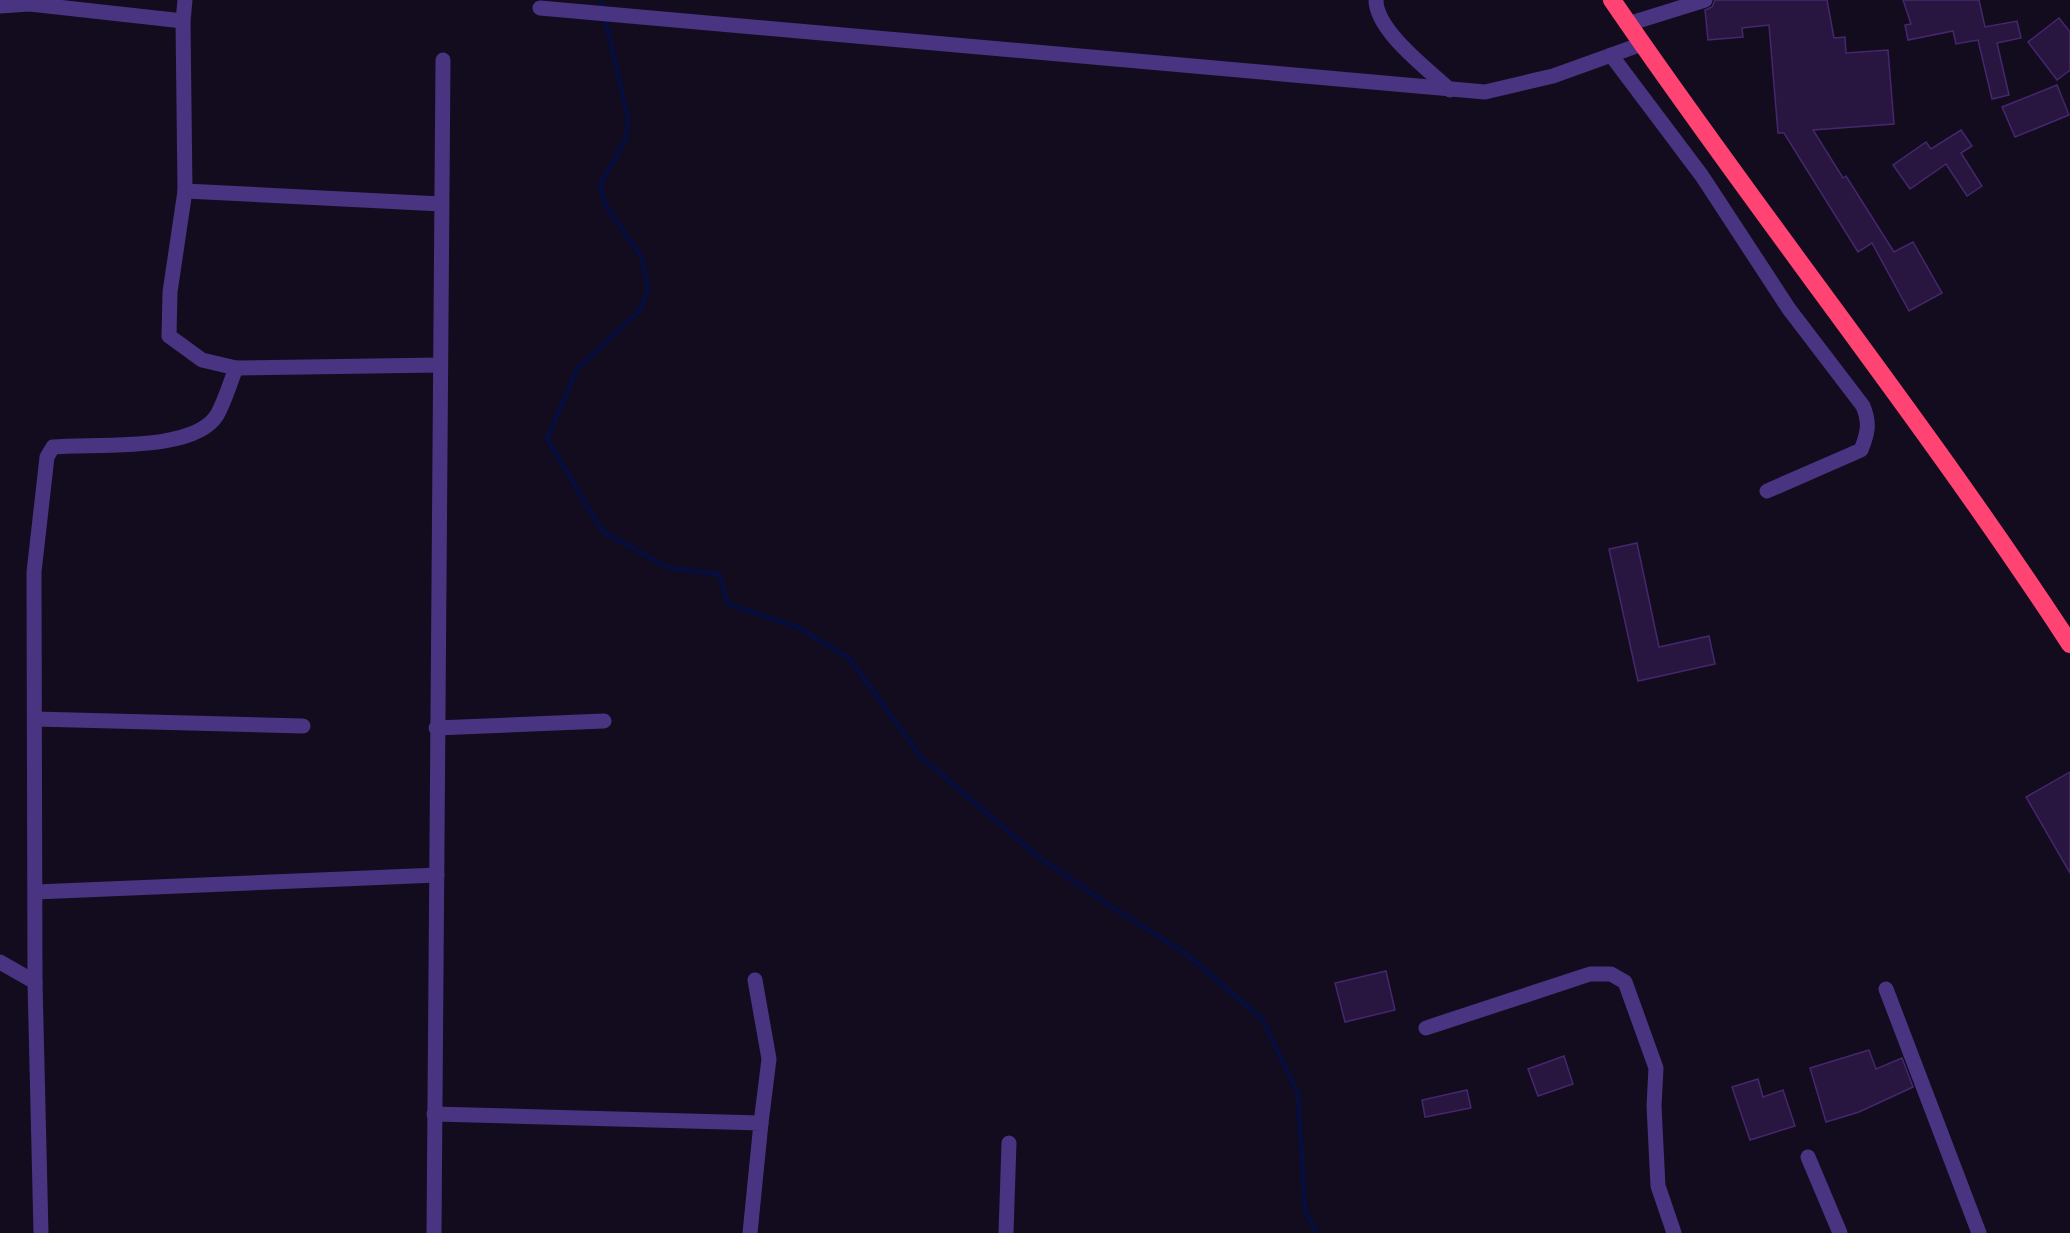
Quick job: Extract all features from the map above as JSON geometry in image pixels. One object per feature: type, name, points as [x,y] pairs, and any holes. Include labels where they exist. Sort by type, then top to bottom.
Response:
[{"type":"highway","points":[[1612,0],[1815,286],[2007,548],[2070,644]]},
{"type":"street","points":[[185,0],[183,21],[185,191],[170,292],[169,336],[202,360],[236,368],[440,365]]},
{"type":"street","points":[[1376,0],[1378,15],[1403,47],[1450,90]]},
{"type":"street","points":[[1628,24],[1705,0]]},
{"type":"street","points":[[0,6],[30,4],[183,21]]},
{"type":"street","points":[[540,8],[1485,92],[1553,76],[1642,44]]},
{"type":"street","points":[[1611,55],[1702,176],[1789,309],[1863,406],[1868,420],[1868,433],[1861,450],[1767,491]]},
{"type":"street","points":[[434,1233],[436,728],[443,60]]},
{"type":"street","points":[[185,191],[441,204]]},
{"type":"street","points":[[41,1233],[35,982],[34,555],[50,451],[53,447],[66,446],[159,443],[207,425],[217,416],[236,368]]},
{"type":"street","points":[[35,719],[303,726]]},
{"type":"street","points":[[436,728],[604,722]]},
{"type":"street","points":[[36,892],[437,875]]},
{"type":"street","points":[[0,962],[35,982]]},
{"type":"street","points":[[1426,1028],[1590,974],[1611,974],[1625,982],[1656,1068],[1654,1106],[1658,1186],[1674,1233]]},
{"type":"street","points":[[750,1233],[769,1059],[755,980]]},
{"type":"street","points":[[1886,989],[1980,1233]]},
{"type":"street","points":[[434,1114],[761,1124]]},
{"type":"street","points":[[1006,1233],[1010,1143]]},
{"type":"street","points":[[1808,1156],[1840,1233]]},
{"type":"building","points":[[1715,0],[1827,0],[1834,38],[1845,37],[1846,53],[1888,50],[1894,124],[1813,130],[1843,178],[1846,176],[1894,252],[1913,242],[1942,293],[1909,311],[1872,243],[1858,252],[1784,133],[1778,133],[1769,25],[1742,28],[1743,37],[1708,40],[1705,10],[1712,7]]},
{"type":"building","points":[[1903,0],[1979,0],[1985,27],[2017,21],[2021,38],[1997,43],[2009,95],[1992,99],[1978,40],[1956,44],[1953,31],[1908,40],[1905,25],[1911,24]]},
{"type":"building","points":[[2059,18],[2070,32],[2070,70],[2057,80],[2028,42]]},
{"type":"building","points":[[2057,85],[2069,115],[2015,137],[2002,107]]},
{"type":"building","points":[[1961,130],[1972,146],[1961,153],[1982,186],[1967,196],[1946,164],[1910,189],[1893,165],[1926,142],[1931,149]]},
{"type":"building","points":[[1637,543],[1659,647],[1709,636],[1715,664],[1638,681],[1609,549]]},
{"type":"building","points":[[2070,772],[2070,873],[2026,797]]},
{"type":"building","points":[[1386,971],[1395,1010],[1345,1022],[1335,983]]},
{"type":"building","points":[[1869,1050],[1876,1069],[1902,1058],[1913,1087],[1859,1112],[1826,1122],[1810,1068]]},
{"type":"building","points":[[1564,1056],[1573,1084],[1538,1096],[1528,1069]]},
{"type":"building","points":[[1758,1079],[1763,1097],[1783,1090],[1795,1126],[1750,1140],[1732,1087]]},
{"type":"building","points":[[1467,1090],[1471,1108],[1425,1117],[1422,1100]]},
{"type":"waterway","points":[[601,0],[628,118],[626,139],[600,185],[605,204],[642,258],[648,290],[640,310],[577,369],[547,439],[603,532],[669,568],[719,574],[728,604],[797,627],[849,658],[921,757],[1036,855],[1104,902],[1188,955],[1262,1019],[1298,1093],[1305,1211],[1317,1233]]}]
